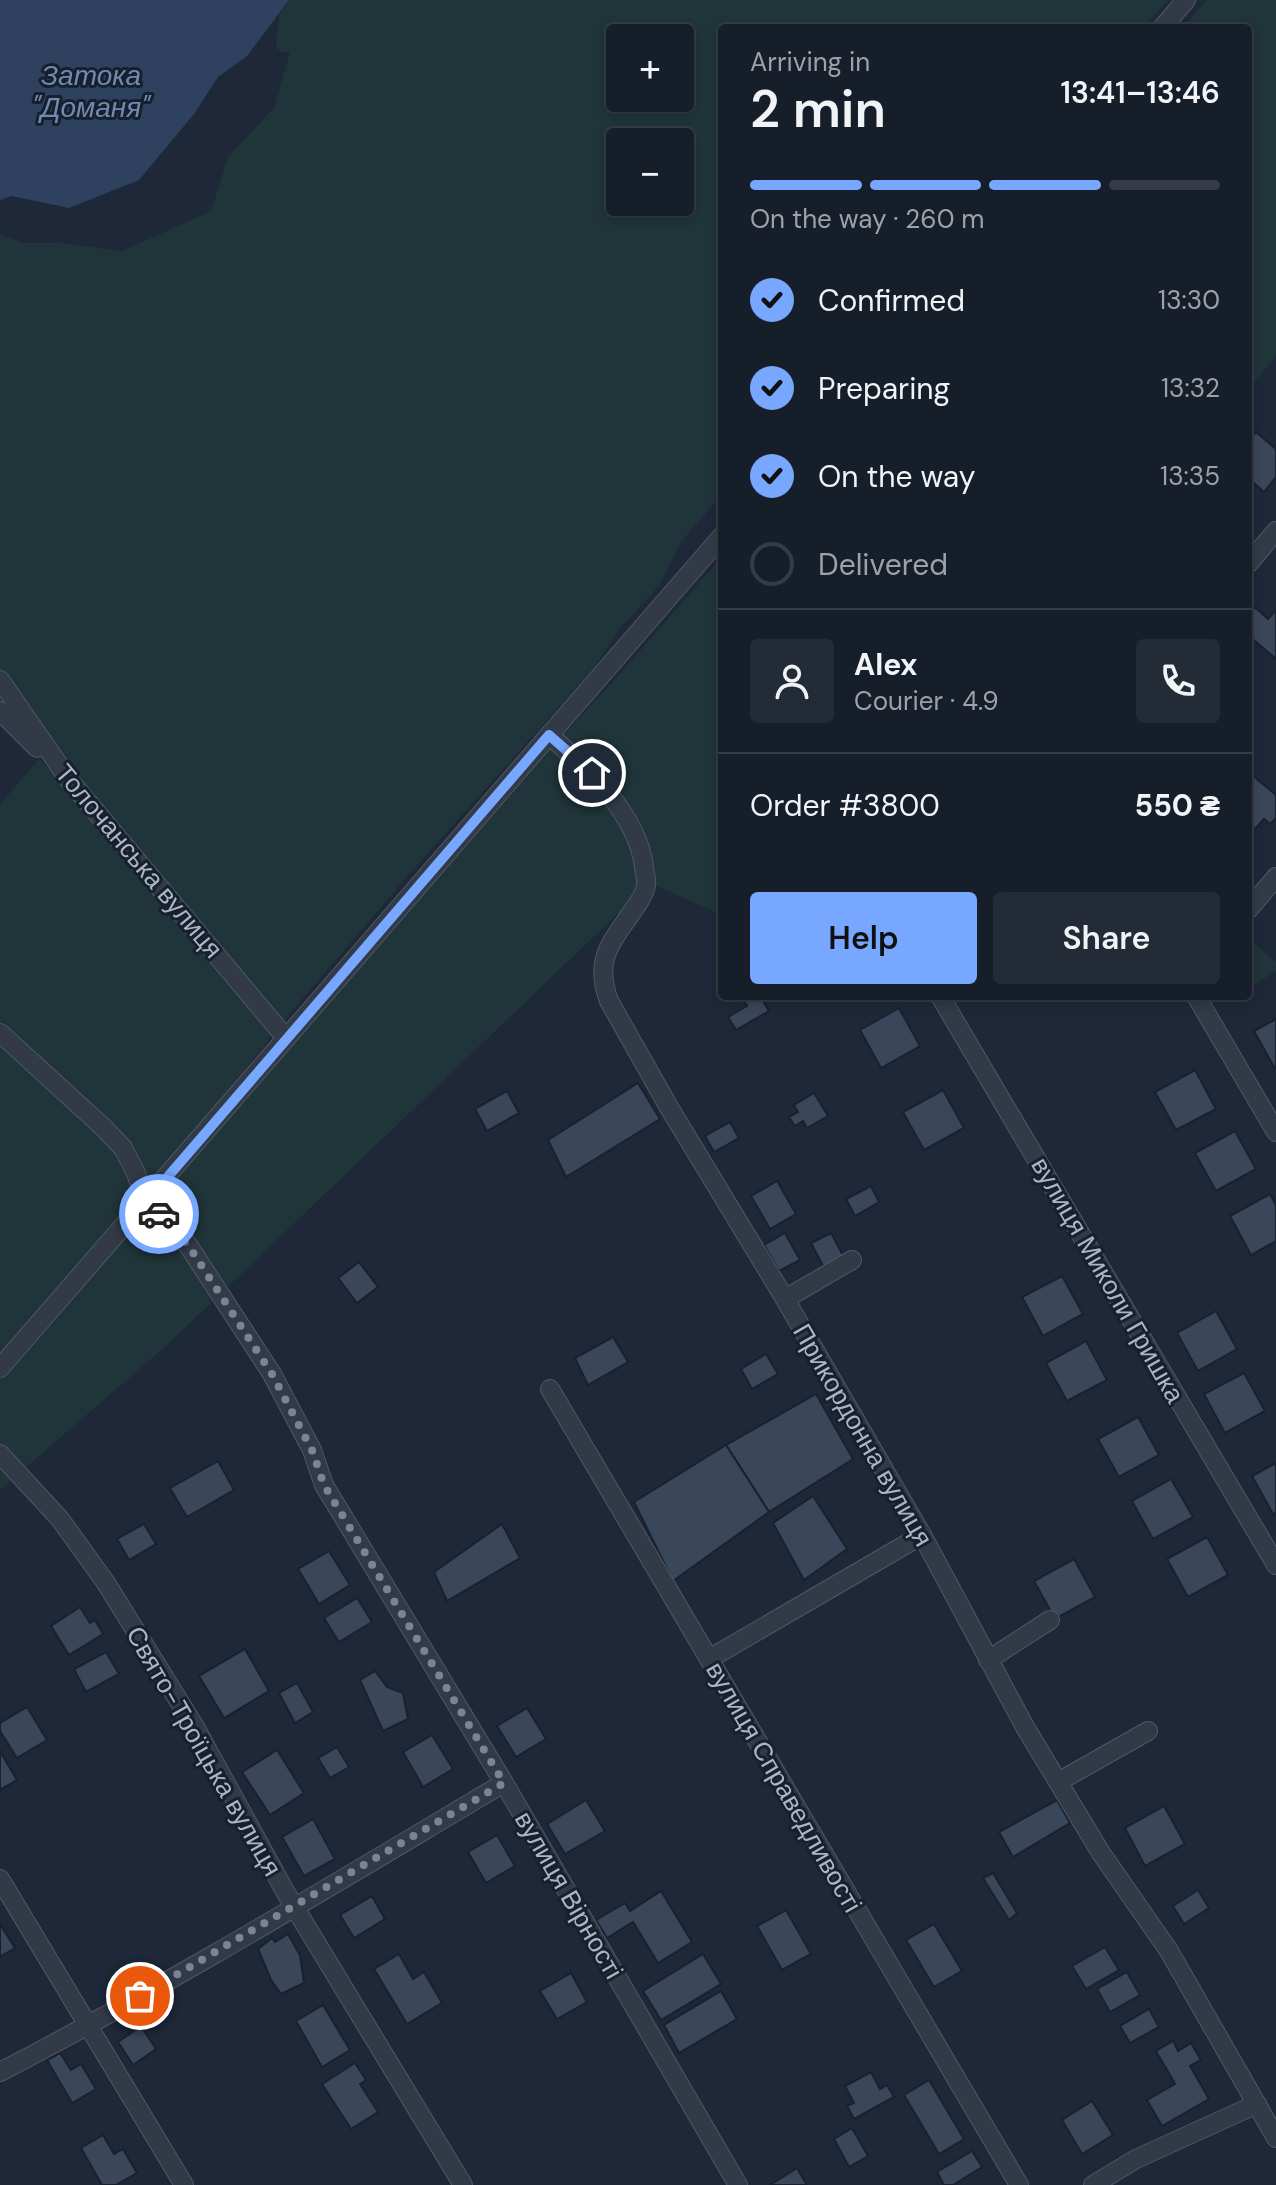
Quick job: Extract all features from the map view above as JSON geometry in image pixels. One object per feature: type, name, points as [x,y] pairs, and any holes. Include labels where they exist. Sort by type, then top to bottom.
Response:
[{"type":"street","points":[[1165,24],[1186,0]]},
{"type":"street","points":[[1252,559],[1276,531]]},
{"type":"street","points":[[0,1368],[718,541]]},
{"type":"street","name":"Толочанська вулиця","points":[[0,680],[70,781],[286,1038]]},
{"type":"street","points":[[0,711],[70,781]]},
{"type":"street","name":"Прикордонна вулиця","points":[[549,735],[592,773],[620,809],[642,851],[646,884],[639,903],[609,947],[604,963],[603,983],[609,1001],[922,1535],[1025,1727],[1101,1853],[1169,1951],[1276,2138]]},
{"type":"street","points":[[1252,905],[1276,877]]},
{"type":"street","name":"вулиця Миколи Гришка","points":[[942,1000],[1276,1565]]},
{"type":"street","points":[[1198,1000],[1276,1132]]},
{"type":"street","points":[[0,1033],[123,1148],[146,1202]]},
{"type":"street","name":"вулиця Вірності","points":[[146,1202],[188,1245],[272,1374],[312,1450],[324,1485],[504,1783],[738,2185]]},
{"type":"street","points":[[785,1299],[852,1260]]},
{"type":"street","name":"вулиця Справедливості","points":[[550,1389],[1019,2185]]},
{"type":"street","name":"Свято-Троїцька вулиця","points":[[0,1454],[60,1519],[106,1583],[195,1727],[295,1907],[463,2185]]},
{"type":"street","points":[[709,1659],[922,1535]]},
{"type":"street","points":[[988,1660],[1050,1620]]},
{"type":"street","points":[[1058,1782],[1148,1731]]},
{"type":"street","points":[[0,2072],[89,2026],[504,1783]]},
{"type":"street","points":[[0,1879],[184,2185]]},
{"type":"street","points":[[1093,2185],[1136,2159],[1257,2104]]},
{"type":"green space","points":[[289,0],[1168,0],[1147,24],[718,24],[718,499],[681,542],[659,586],[620,628],[593,669],[411,872],[281,1024],[75,777],[8,674],[0,671],[0,235],[24,243],[61,243],[122,251],[211,211],[228,157],[274,108],[290,52],[276,48],[279,15]]},
{"type":"green space","points":[[1207,0],[1276,0],[1276,356],[1252,385],[1252,24],[1186,24]]},
{"type":"green space","points":[[718,562],[718,913],[650,883],[166,1346],[0,1490],[0,1380]]},
{"type":"green space","points":[[39,759],[66,785],[272,1033],[189,1140],[107,1229],[0,1355],[0,804]]},
{"type":"green space","points":[[1252,941],[1276,962],[1276,971],[1252,986]]},
{"type":"water","name":"Затока \"Доманя\"","points":[[0,0],[289,0],[247,56],[218,77],[194,114],[139,180],[69,208],[12,196],[0,200]]},
{"type":"building","points":[[1256,432],[1276,449],[1276,477],[1264,492],[1252,482],[1252,437]]},
{"type":"building","points":[[1255,607],[1268,619],[1276,610],[1276,659],[1252,638],[1252,610]]},
{"type":"building","points":[[1252,775],[1276,795],[1276,818],[1270,824],[1264,819],[1255,829],[1252,827]]},
{"type":"building","points":[[743,1000],[762,1000],[769,1011],[736,1030],[728,1017],[747,1006]]},
{"type":"building","points":[[899,1008],[920,1046],[881,1068],[860,1030]]},
{"type":"building","points":[[1276,1019],[1276,1069],[1275,1069],[1254,1031]]},
{"type":"building","points":[[1195,1070],[1216,1109],[1176,1130],[1155,1092]]},
{"type":"building","points":[[638,1083],[660,1119],[566,1177],[548,1140]]},
{"type":"building","points":[[943,1090],[964,1128],[924,1150],[903,1112]]},
{"type":"building","points":[[507,1091],[519,1113],[487,1131],[475,1109]]},
{"type":"building","points":[[814,1093],[828,1116],[807,1128],[803,1121],[795,1126],[789,1117],[798,1112],[794,1105]]},
{"type":"building","points":[[730,1122],[739,1138],[714,1152],[705,1136]]},
{"type":"building","points":[[1235,1131],[1256,1169],[1216,1191],[1195,1153]]},
{"type":"building","points":[[777,1181],[796,1214],[770,1229],[751,1196]]},
{"type":"building","points":[[871,1186],[879,1202],[855,1216],[846,1199]]},
{"type":"building","points":[[1270,1194],[1276,1205],[1276,1241],[1251,1255],[1230,1216]]},
{"type":"building","points":[[785,1233],[800,1260],[779,1271],[764,1245]]},
{"type":"building","points":[[831,1233],[844,1257],[824,1268],[811,1243]]},
{"type":"building","points":[[359,1262],[378,1287],[357,1303],[338,1278]]},
{"type":"building","points":[[1062,1276],[1083,1314],[1043,1336],[1022,1297]]},
{"type":"building","points":[[1216,1311],[1237,1349],[1198,1371],[1177,1333]]},
{"type":"building","points":[[613,1337],[628,1362],[588,1385],[575,1358]]},
{"type":"building","points":[[1086,1341],[1107,1380],[1067,1401],[1046,1363]]},
{"type":"building","points":[[766,1354],[778,1374],[752,1389],[741,1369]]},
{"type":"building","points":[[1244,1373],[1265,1411],[1225,1433],[1204,1394]]},
{"type":"building","points":[[816,1394],[853,1459],[769,1512],[726,1445]]},
{"type":"building","points":[[1138,1417],[1159,1455],[1119,1477],[1098,1439]]},
{"type":"building","points":[[726,1445],[769,1512],[673,1581],[634,1502]]},
{"type":"building","points":[[218,1461],[234,1490],[187,1517],[170,1488]]},
{"type":"building","points":[[1276,1463],[1276,1513],[1273,1514],[1252,1476]]},
{"type":"building","points":[[1171,1479],[1193,1517],[1153,1539],[1132,1501]]},
{"type":"building","points":[[813,1496],[847,1549],[804,1580],[773,1523]]},
{"type":"building","points":[[144,1524],[156,1544],[129,1560],[117,1539]]},
{"type":"building","points":[[502,1524],[520,1558],[447,1601],[434,1572]]},
{"type":"building","points":[[1207,1537],[1228,1575],[1188,1597],[1167,1559]]},
{"type":"building","points":[[329,1551],[350,1585],[319,1604],[298,1569]]},
{"type":"building","points":[[1074,1559],[1095,1597],[1055,1619],[1034,1581]]},
{"type":"building","points":[[357,1598],[372,1622],[339,1642],[324,1618]]},
{"type":"building","points":[[80,1607],[90,1623],[95,1620],[103,1634],[69,1655],[51,1626]]},
{"type":"building","points":[[245,1649],[269,1691],[224,1718],[199,1676]]},
{"type":"building","points":[[106,1652],[119,1674],[86,1692],[74,1669]]},
{"type":"building","points":[[375,1671],[387,1687],[403,1693],[408,1719],[383,1731],[360,1680]]},
{"type":"building","points":[[297,1683],[313,1712],[295,1723],[279,1693]]},
{"type":"building","points":[[27,1707],[47,1740],[17,1758],[0,1731],[0,1723]]},
{"type":"building","points":[[527,1708],[546,1739],[516,1757],[497,1726]]},
{"type":"building","points":[[432,1735],[453,1769],[423,1787],[403,1752]]},
{"type":"building","points":[[337,1747],[349,1767],[330,1778],[318,1758]]},
{"type":"building","points":[[277,1750],[304,1793],[270,1815],[242,1772]]},
{"type":"building","points":[[0,1751],[17,1780],[0,1790]]},
{"type":"building","points":[[586,1800],[605,1831],[565,1854],[547,1824]]},
{"type":"building","points":[[1057,1800],[1070,1823],[1013,1857],[999,1832]]},
{"type":"building","points":[[1164,1806],[1185,1844],[1145,1866],[1125,1828]]},
{"type":"building","points":[[313,1819],[335,1859],[304,1876],[282,1837]]},
{"type":"building","points":[[497,1835],[515,1866],[486,1883],[468,1852]]},
{"type":"building","points":[[993,1873],[1017,1913],[1009,1920],[983,1878]]},
{"type":"building","points":[[1198,1890],[1209,1908],[1184,1924],[1173,1906]]},
{"type":"building","points":[[661,1891],[692,1942],[658,1963],[633,1922],[607,1938],[596,1920],[625,1903],[630,1911]]},
{"type":"building","points":[[372,1896],[385,1919],[354,1938],[340,1915]]},
{"type":"building","points":[[786,1910],[811,1954],[782,1970],[757,1926]]},
{"type":"building","points":[[0,1924],[15,1948],[0,1957]]},
{"type":"building","points":[[934,1924],[962,1971],[934,1987],[906,1940]]},
{"type":"building","points":[[288,1934],[300,1955],[304,1983],[281,1994],[271,1980],[258,1949],[272,1938],[275,1942]]},
{"type":"building","points":[[1105,1947],[1119,1970],[1086,1989],[1072,1966]]},
{"type":"building","points":[[399,1954],[413,1979],[424,1972],[442,2003],[407,2024],[374,1969]]},
{"type":"building","points":[[703,1954],[721,1984],[661,2020],[643,1991]]},
{"type":"building","points":[[1127,1972],[1140,1995],[1110,2012],[1097,1989]]},
{"type":"building","points":[[571,1973],[587,2002],[557,2019],[540,1991]]},
{"type":"building","points":[[721,1991],[737,2019],[679,2053],[664,2025]]},
{"type":"building","points":[[323,2005],[350,2050],[322,2067],[296,2021]]},
{"type":"building","points":[[1149,2009],[1159,2027],[1130,2043],[1120,2026]]},
{"type":"building","points":[[141,2026],[156,2049],[133,2065],[118,2042]]},
{"type":"building","points":[[1173,2041],[1178,2051],[1191,2043],[1201,2060],[1190,2066],[1209,2099],[1162,2126],[1147,2100],[1175,2084],[1156,2051]]},
{"type":"building","points":[[60,2053],[71,2070],[81,2064],[96,2089],[72,2103],[47,2060]]},
{"type":"building","points":[[355,2063],[366,2080],[360,2084],[378,2112],[351,2129],[322,2084]]},
{"type":"building","points":[[871,2072],[880,2089],[887,2085],[894,2097],[854,2119],[847,2106],[854,2103],[845,2086]]},
{"type":"building","points":[[929,2080],[964,2139],[939,2154],[904,2095]]},
{"type":"building","points":[[1092,2101],[1113,2135],[1082,2154],[1062,2120]]},
{"type":"building","points":[[852,2128],[868,2156],[849,2167],[834,2139]]},
{"type":"building","points":[[103,2135],[114,2154],[123,2149],[137,2173],[116,2185],[102,2185],[81,2148]]},
{"type":"building","points":[[972,2151],[982,2167],[953,2185],[944,2185],[937,2172]]},
{"type":"building","points":[[797,2168],[807,2185],[770,2185]]},
{"type":"way so far","points":[[140,1996],[504,1783],[324,1485],[312,1450],[272,1374],[188,1245],[159,1214]]},
{"type":"route","points":[[159,1214],[146,1202],[549,735],[592,773]]}]
